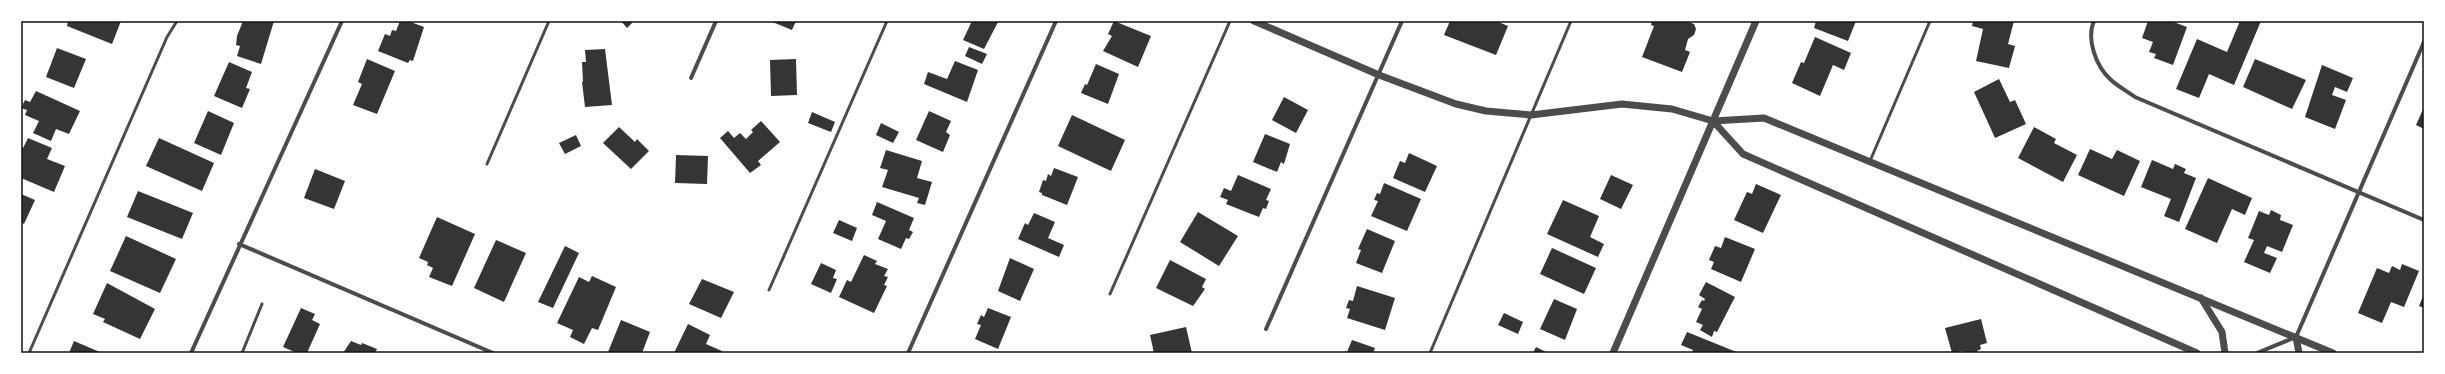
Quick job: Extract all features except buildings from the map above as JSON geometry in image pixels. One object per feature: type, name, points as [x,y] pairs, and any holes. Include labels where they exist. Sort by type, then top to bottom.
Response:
[{"type":"street","points":[[191,353],[239,244],[342,21]]},
{"type":"street","points":[[691,78],[716,21]]},
{"type":"street","points":[[908,353],[1056,21]]},
{"type":"street","points":[[1254,21],[1379,75],[1456,104],[1486,110],[1531,115],[1622,104],[1672,109],[1713,121],[1764,118],[2333,353]]},
{"type":"street","points":[[1266,329],[1402,21]]},
{"type":"street","points":[[1613,353],[1756,21]]},
{"type":"street","points":[[2094,21],[2092,47],[2100,66],[2109,79],[2135,97],[2424,220]]},
{"type":"street","points":[[2299,353],[2296,337],[2424,42]]},
{"type":"street","points":[[1713,121],[1743,154],[2198,353]]},
{"type":"street","points":[[239,244],[493,353]]},
{"type":"street","points":[[2201,298],[2222,332],[2225,353]]},
{"type":"street","points":[[2259,352],[2296,337]]},
{"type":"lane","points":[[29,353],[164,44],[177,21]]},
{"type":"lane","points":[[487,164],[549,21]]},
{"type":"lane","points":[[769,290],[887,21]]},
{"type":"lane","points":[[1110,294],[1230,21]]},
{"type":"lane","points":[[1430,353],[1571,21]]},
{"type":"lane","points":[[1870,162],[1930,21]]},
{"type":"lane","points":[[242,353],[262,304]]}]
